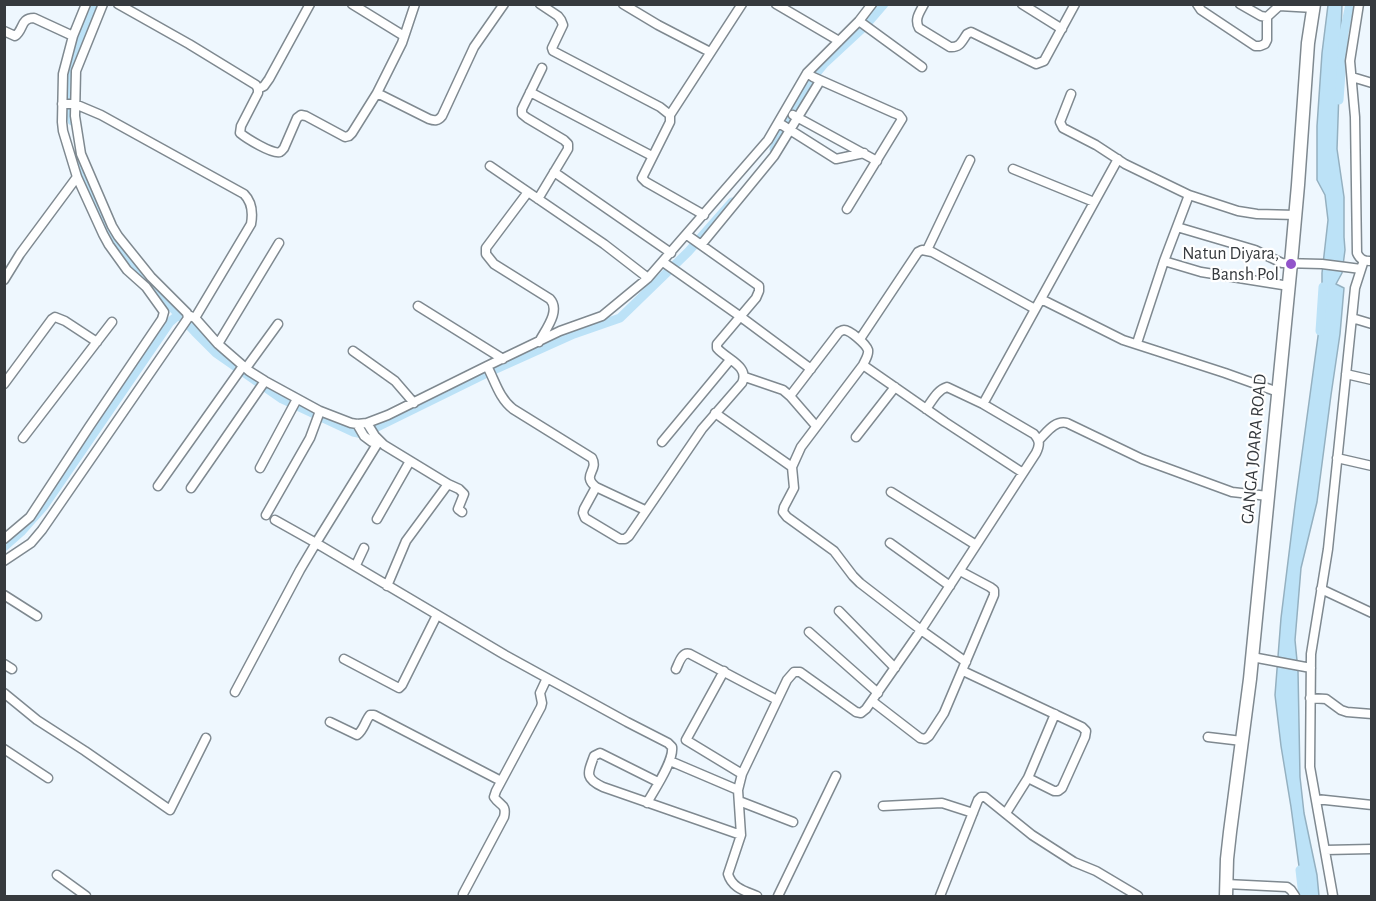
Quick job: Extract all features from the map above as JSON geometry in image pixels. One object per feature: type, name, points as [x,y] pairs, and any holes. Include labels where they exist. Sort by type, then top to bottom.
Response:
[{"type":"main road","name":"GANGA JOARA ROAD","points":[[1226,890],[1229,841],[1252,657],[1296,215],[1308,43],[1314,6]]},
{"type":"street","points":[[86,4],[73,36],[63,74],[69,104],[75,116],[81,154],[112,226],[151,277],[188,319],[218,344],[242,369],[294,404],[319,415],[357,424],[368,425],[414,402],[489,371],[503,359],[560,331],[602,316],[668,266],[671,253],[694,240],[769,162],[785,126],[820,81]]},
{"type":"street","points":[[4,539],[30,518],[162,319],[164,312],[146,287],[127,270],[109,245],[77,177],[63,131],[76,71],[103,4]]},
{"type":"street","points":[[118,4],[256,85],[257,96],[241,126],[240,133],[277,153],[284,148],[297,118],[301,115],[345,137],[349,136],[377,93],[404,36],[415,4]]},
{"type":"street","points":[[258,89],[264,86],[269,79],[310,4]]},
{"type":"street","points":[[352,4],[404,36]]},
{"type":"street","points":[[377,93],[429,119],[435,121],[439,119],[474,47],[504,4]]},
{"type":"street","points":[[540,4],[561,20],[562,25],[552,48],[553,51],[660,107],[670,115]]},
{"type":"street","points":[[623,4],[710,52]]},
{"type":"street","points":[[704,215],[642,178],[670,122],[670,115],[742,4]]},
{"type":"street","points":[[776,4],[839,41]]},
{"type":"street","points":[[924,4],[916,19],[916,24],[950,47],[959,45],[971,32],[1036,64],[1044,62],[1075,4]]},
{"type":"street","points":[[1022,4],[1062,29]]},
{"type":"street","points":[[1197,4],[1201,10],[1255,46],[1265,44],[1267,40],[1267,16]]},
{"type":"street","points":[[1240,4],[1261,16],[1267,16],[1279,6],[1314,6]]},
{"type":"street","points":[[1359,4],[1350,61],[1355,117],[1357,253],[1365,263]]},
{"type":"street","points":[[694,240],[704,215],[762,148],[785,126],[792,115],[807,73],[859,21],[867,6]]},
{"type":"street","points":[[4,30],[15,36],[19,34],[24,21],[34,18],[73,36]]},
{"type":"street","points":[[859,21],[922,67]]},
{"type":"street","points":[[538,199],[568,149],[568,144],[564,140],[522,114],[522,109],[542,68]]},
{"type":"street","points":[[807,73],[820,81],[894,113],[902,119],[847,209]]},
{"type":"street","points":[[1352,77],[1371,83]]},
{"type":"street","points":[[530,92],[652,156]]},
{"type":"street","points":[[1071,94],[1060,122],[1063,128],[1118,159],[1189,195],[1238,211],[1296,215]]},
{"type":"street","points":[[4,561],[31,543],[42,530],[188,319],[251,224],[252,217],[249,199],[244,194],[121,126],[69,104]]},
{"type":"street","points":[[792,115],[877,161]]},
{"type":"street","points":[[785,126],[836,159],[864,153]]},
{"type":"street","points":[[983,404],[1118,159]]},
{"type":"street","points":[[927,250],[970,160]]},
{"type":"street","points":[[490,166],[604,244],[648,279]]},
{"type":"street","points":[[1013,169],[1094,202]]},
{"type":"street","points":[[554,172],[671,253]]},
{"type":"street","points":[[4,280],[20,254],[77,177]]},
{"type":"street","points":[[528,192],[486,248],[486,254],[494,264],[554,303],[555,309],[539,342]]},
{"type":"street","points":[[1137,344],[1164,261],[1189,195]]},
{"type":"street","points":[[1177,227],[1255,250],[1282,263],[1345,266],[1365,263]]},
{"type":"street","points":[[596,487],[584,509],[585,519],[620,539],[625,539],[702,429],[745,377],[741,367],[717,348],[717,344],[756,297],[759,286],[694,240]]},
{"type":"street","points":[[218,344],[279,243]]},
{"type":"street","points":[[860,339],[918,252],[922,250],[927,250],[1035,309]]},
{"type":"street","points":[[1164,261],[1201,272],[1288,286]]},
{"type":"street","points":[[1333,897],[1310,757],[1311,654],[1328,549],[1355,288],[1365,263]]},
{"type":"street","points":[[668,266],[811,369]]},
{"type":"street","points":[[1041,299],[1115,336],[1278,393]]},
{"type":"street","points":[[418,306],[503,359]]},
{"type":"street","points":[[4,384],[55,317],[97,342]]},
{"type":"street","points":[[1352,318],[1371,324]]},
{"type":"street","points":[[23,438],[112,322]]},
{"type":"street","points":[[158,486],[242,369],[278,324]]},
{"type":"street","points":[[790,396],[839,332],[846,330],[860,339],[867,348],[868,354],[863,365],[801,447],[792,467],[794,488],[783,512],[834,551],[860,583],[964,666],[1086,731],[1062,788],[1054,791],[1028,778]]},
{"type":"street","points":[[353,351],[395,381],[414,402]]},
{"type":"street","points":[[662,442],[730,360]]},
{"type":"street","points":[[863,365],[926,410],[1023,473]]},
{"type":"street","points":[[489,371],[506,404],[592,458],[594,466],[590,473],[591,483],[645,510]]},
{"type":"street","points":[[1346,374],[1371,380]]},
{"type":"street","points":[[745,377],[783,390],[816,426]]},
{"type":"street","points":[[190,488],[262,384]]},
{"type":"street","points":[[856,437],[895,387]]},
{"type":"street","points":[[757,897],[738,888],[728,874],[741,835],[738,790],[742,774],[787,680],[794,672],[800,672],[856,712],[861,713],[866,710],[960,571],[1040,446],[1034,434],[983,404],[947,387],[937,394],[926,410]]},
{"type":"street","points":[[260,468],[294,404]]},
{"type":"street","points":[[716,413],[792,467]]},
{"type":"street","points":[[266,515],[310,438],[319,415]]},
{"type":"street","points":[[1039,440],[1056,423],[1067,423],[1142,459],[1220,488],[1232,492],[1268,496]]},
{"type":"street","points":[[357,424],[364,436],[372,442],[377,438]]},
{"type":"street","points":[[368,425],[377,438],[410,461],[459,489],[464,494],[458,508],[462,512]]},
{"type":"street","points":[[235,692],[300,570],[377,438]]},
{"type":"street","points":[[1337,458],[1371,466]]},
{"type":"street","points":[[377,519],[410,461]]},
{"type":"street","points":[[387,586],[406,541],[448,484]]},
{"type":"street","points":[[891,492],[976,545]]},
{"type":"street","points":[[275,520],[547,678],[668,743],[673,752],[670,761],[647,803]]},
{"type":"street","points":[[890,543],[950,586]]},
{"type":"street","points":[[356,565],[364,548]]},
{"type":"street","points":[[809,632],[875,697],[920,738],[925,739],[944,713],[994,595],[994,590],[990,587],[960,571]]},
{"type":"street","points":[[1321,589],[1371,613]]},
{"type":"street","points":[[4,595],[37,616]]},
{"type":"street","points":[[839,611],[895,668]]},
{"type":"street","points":[[344,659],[399,688],[437,615]]},
{"type":"street","points":[[676,669],[683,654],[687,653],[777,700]]},
{"type":"street","points":[[1252,657],[1311,668]]},
{"type":"street","points":[[724,671],[686,740],[742,774]]},
{"type":"street","points":[[463,897],[504,817],[506,810],[504,806],[494,797],[541,707],[540,693],[547,678]]},
{"type":"street","points":[[4,693],[37,720],[170,810],[207,738]]},
{"type":"street","points":[[1310,698],[1326,699],[1347,712],[1371,714]]},
{"type":"street","points":[[1006,813],[1028,778],[1055,714]]},
{"type":"street","points":[[330,722],[357,735],[361,733],[370,715],[374,715],[501,781]]},
{"type":"street","points":[[1208,737],[1242,741]]},
{"type":"street","points":[[4,749],[48,778]]},
{"type":"street","points":[[658,782],[600,753],[594,756],[588,773],[590,779],[603,787],[741,835]]},
{"type":"street","points":[[670,761],[738,790]]},
{"type":"street","points":[[778,897],[836,776]]},
{"type":"street","points":[[940,897],[978,800],[985,797],[1025,830],[1060,853],[1096,871],[1138,897]]},
{"type":"street","points":[[1316,799],[1371,805]]},
{"type":"street","points":[[739,801],[793,822]]},
{"type":"street","points":[[883,806],[942,803],[973,813]]},
{"type":"street","points":[[1325,850],[1371,849]]},
{"type":"street","points":[[57,875],[86,897]]},
{"type":"street","points":[[1226,890],[1287,887],[1295,897]]},
{"type":"water","points":[[1342,4],[1337,149],[1344,197],[1345,250],[1342,273],[1336,284],[1344,288],[1317,502],[1301,568],[1295,640],[1298,671],[1300,777],[1319,896],[1303,896],[1275,695],[1281,618],[1322,307],[1322,273],[1328,220],[1325,195],[1317,180],[1317,126],[1322,53],[1328,5]]},
{"type":"waterway","points":[[72,121],[70,103],[72,65],[81,36],[97,4]]},
{"type":"waterway","points":[[774,149],[813,77],[884,4]]},
{"type":"waterway","points":[[1339,100],[1344,33],[1350,4]]},
{"type":"waterway","points":[[82,164],[101,216],[109,231],[152,286],[216,353],[282,399],[353,432],[363,434],[485,374],[574,334],[620,318],[688,252],[732,202]]},
{"type":"waterway","points":[[1320,331],[1323,287]]},
{"type":"waterway","points":[[4,547],[44,506],[170,322],[178,315]]},
{"type":"waterway","points":[[1300,870],[1303,896]]},
{"type":"place","name":"Natun Diyara, Bansh Pol","points":[[1291,264]]}]
